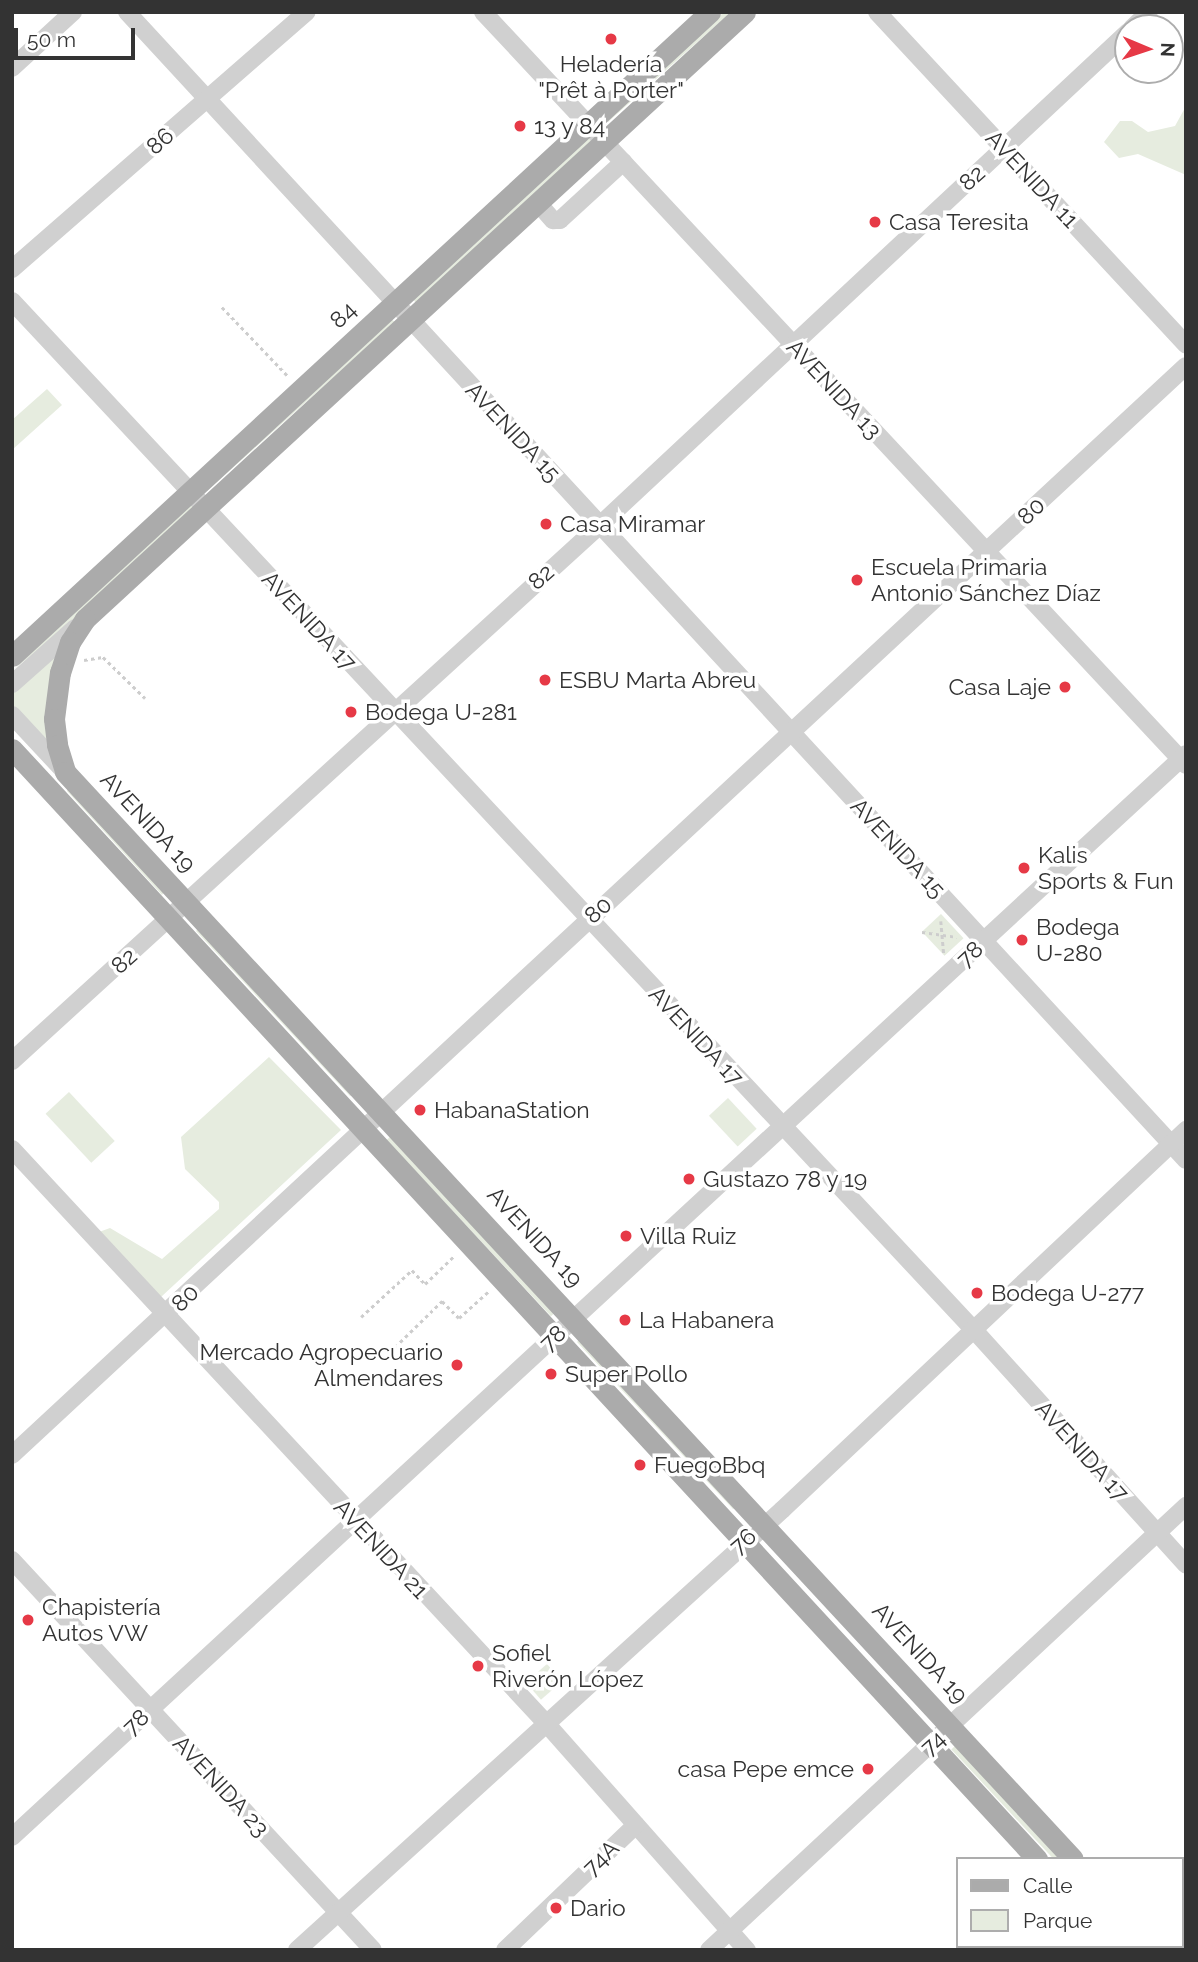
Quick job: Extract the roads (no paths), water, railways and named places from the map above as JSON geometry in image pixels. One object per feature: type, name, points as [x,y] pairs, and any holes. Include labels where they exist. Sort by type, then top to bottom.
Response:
[{"type":"main road","name":"84","points":[[85,619],[204,509],[587,125],[710,12]]},
{"type":"main road","name":"84","points":[[12,656],[188,492],[402,311],[538,203],[745,12]]},
{"type":"main road","name":"AVENIDA 19","points":[[85,619],[70,642],[56,695],[54,719],[65,772],[575,1318],[1071,1857]]},
{"type":"main road","points":[[12,749],[558,1335],[1035,1857]]},
{"type":"street","points":[[12,68],[74,12]]},
{"type":"street","name":"AVENIDA 15","points":[[127,12],[205,101],[1186,1160]]},
{"type":"street","name":"AVENIDA 13","points":[[483,12],[986,554],[1184,759]]},
{"type":"street","name":"AVENIDA 11","points":[[877,12],[1186,345]]},
{"type":"street","name":"86","points":[[12,269],[304,13]]},
{"type":"street","name":"82","points":[[12,1061],[189,904],[393,710],[600,526],[792,343],[1114,45]]},
{"type":"street","points":[[538,203],[557,221],[623,162]]},
{"type":"street","points":[[574,170],[593,190]]},
{"type":"street","points":[[12,301],[188,492]]},
{"type":"street","name":"80","points":[[12,1455],[167,1315],[381,1110],[790,731],[986,554],[1186,366]]},
{"type":"street","name":"AVENIDA 17","points":[[188,492],[974,1330],[1186,1565]]},
{"type":"street","points":[[12,684],[85,619]]},
{"type":"street","points":[[12,715],[65,772]]},
{"type":"street","name":"78","points":[[12,1836],[353,1519],[558,1335],[1184,759]]},
{"type":"street","name":"76","points":[[298,1950],[765,1523],[1186,1130]]},
{"type":"street","name":"AVENIDA 21","points":[[12,1149],[353,1519],[545,1722],[747,1950]]},
{"type":"street","name":"74","points":[[709,1950],[1186,1506]]},
{"type":"street","name":"AVENIDA 23","points":[[12,1560],[373,1950]]},
{"type":"street","name":"74A","points":[[505,1950],[636,1825]]},
{"type":"place","name":"Heladería \"Prêt à Porter\"","points":[[611,39]]},
{"type":"place","name":"13 y 84","points":[[520,126]]},
{"type":"place","name":"Casa Teresita","points":[[875,222]]},
{"type":"place","name":"Casa Miramar","points":[[546,524]]},
{"type":"place","name":"Escuela Primaria Antonio Sánchez Díaz","points":[[857,580]]},
{"type":"place","name":"ESBU Marta Abreu","points":[[545,680]]},
{"type":"place","name":"Casa Laje","points":[[1065,687]]},
{"type":"place","name":"Bodega U-281","points":[[351,712]]},
{"type":"place","name":"Kalis Sports & Fun","points":[[1024,868]]},
{"type":"place","name":"Bodega U-280","points":[[1022,940]]},
{"type":"place","name":"HabanaStation","points":[[420,1110]]},
{"type":"place","name":"Gustazo 78 y 19","points":[[689,1179]]},
{"type":"place","name":"Villa Ruiz","points":[[626,1236]]},
{"type":"place","name":"Bodega U-277","points":[[977,1293]]},
{"type":"place","name":"La Habanera","points":[[625,1320]]},
{"type":"place","name":"Mercado Agropecuario Almendares","points":[[457,1365]]},
{"type":"place","name":"Super Pollo","points":[[551,1374]]},
{"type":"place","name":"FuegoBbq","points":[[640,1465]]},
{"type":"place","name":"Chapistería Autos VW","points":[[28,1620]]},
{"type":"place","name":"Sofiel Riverón López","points":[[478,1666]]},
{"type":"place","name":"casa Pepe emce","points":[[868,1769]]},
{"type":"place","name":"Dario","points":[[556,1908]]}]
